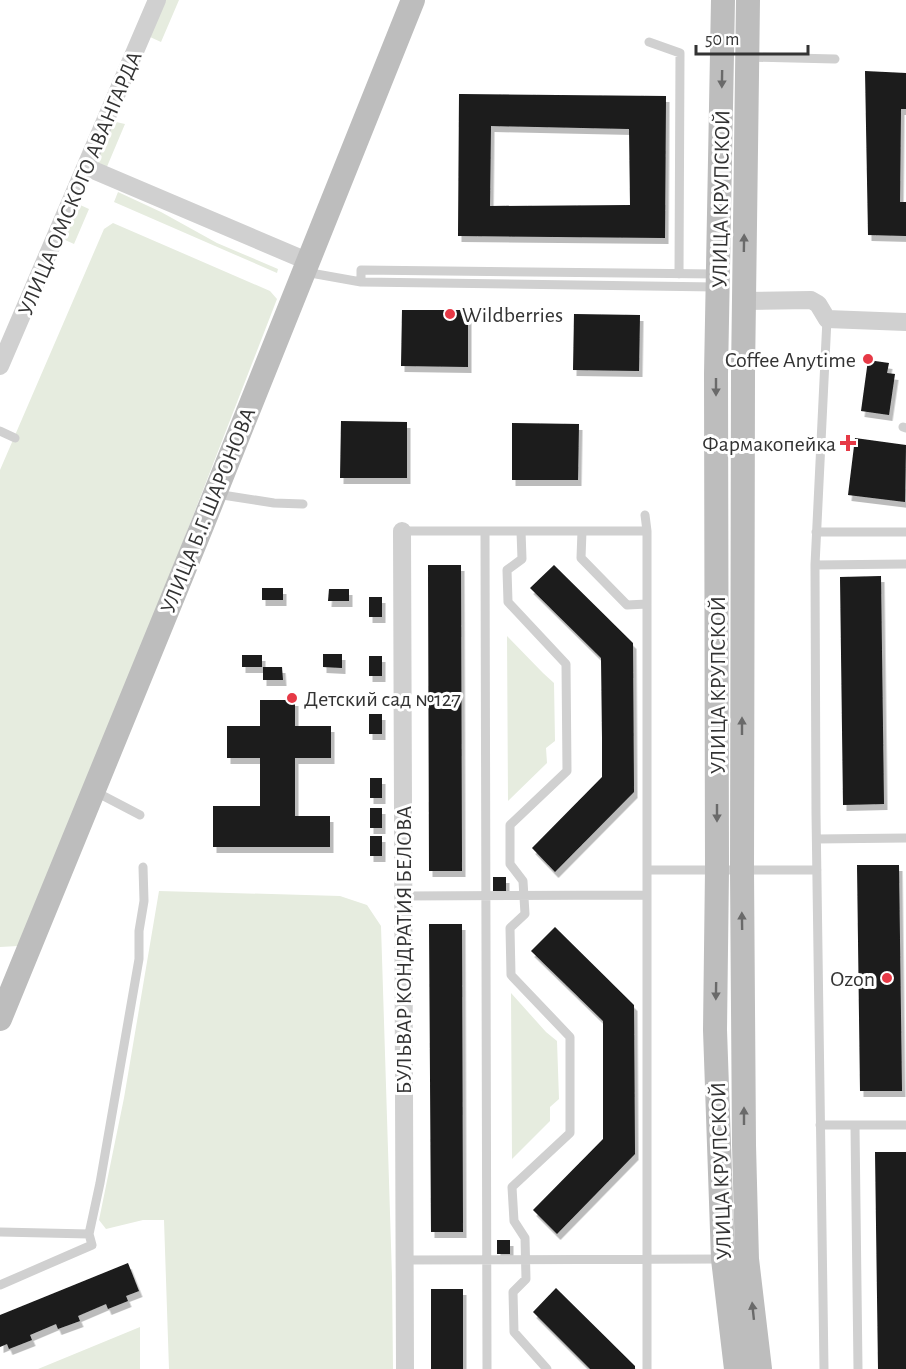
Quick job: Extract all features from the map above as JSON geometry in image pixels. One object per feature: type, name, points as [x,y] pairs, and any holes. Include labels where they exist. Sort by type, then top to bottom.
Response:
[{"type":"main road","name":"УЛИЦА Б.Г. ШАРОНОВА","points":[[0,1019],[413,0]]},
{"type":"main road","name":"УЛИЦА КРУПСКОЙ","points":[[723,0],[716,374],[715,1030],[735,1259],[736,1369]]},
{"type":"main road","name":"УЛИЦА КРУПСКОЙ","points":[[748,0],[743,301],[744,1145],[735,1259],[760,1369]]},
{"type":"street","name":"УЛИЦА ОМСКОГО АВАНГАРДА","points":[[0,366],[157,0]]},
{"type":"street","points":[[86,167],[305,266]]},
{"type":"street","points":[[743,301],[811,300],[818,304],[827,319],[906,322]]},
{"type":"street","name":"БУЛЬВАР КОНДРАТИЯ БЕЛОВА","points":[[402,531],[405,1369]]},
{"type":"lane","points":[[649,42],[680,53],[679,274]]},
{"type":"lane","points":[[747,57],[835,59]]},
{"type":"lane","points":[[305,266],[361,282],[718,281]]},
{"type":"lane","points":[[361,282],[361,270],[679,274],[718,281]]},
{"type":"lane","points":[[824,1369],[816,838],[815,565],[827,319]]},
{"type":"lane","points":[[0,431],[15,438]]},
{"type":"lane","points":[[214,494],[274,503],[303,504]]},
{"type":"lane","points":[[645,515],[647,531],[647,1369]]},
{"type":"lane","points":[[402,531],[647,531]]},
{"type":"lane","points":[[485,531],[488,1369]]},
{"type":"lane","points":[[522,531],[522,559],[507,570],[508,602],[566,664],[567,771],[510,825],[510,864],[523,881],[525,914],[510,928],[511,975],[570,1037],[570,1133],[512,1187],[514,1221],[525,1238],[526,1279],[513,1292],[514,1332],[547,1369]]},
{"type":"lane","points":[[582,531],[581,558],[627,605],[647,604]]},
{"type":"lane","points":[[816,532],[906,532]]},
{"type":"lane","points":[[815,565],[906,564]]},
{"type":"lane","points":[[93,790],[140,815]]},
{"type":"lane","points":[[816,838],[906,838]]},
{"type":"lane","points":[[0,1285],[92,1245],[89,1234],[139,959],[139,932],[144,901],[143,867]]},
{"type":"lane","points":[[647,870],[817,870]]},
{"type":"lane","points":[[403,896],[647,895]]},
{"type":"lane","points":[[820,1125],[906,1125]]},
{"type":"lane","points":[[855,1126],[858,1369]]},
{"type":"lane","points":[[0,1232],[89,1234]]},
{"type":"lane","points":[[404,1260],[735,1259]]},
{"type":"shaded area","points":[[166,0],[179,0],[161,42],[150,37]]},
{"type":"shaded area","points":[[116,122],[125,124],[106,169],[98,163],[98,158]]},
{"type":"shaded area","points":[[118,192],[161,212],[217,243],[278,269],[277,273],[114,202]]},
{"type":"shaded area","points":[[78,204],[89,209],[74,244],[63,239]]},
{"type":"shaded area","points":[[113,223],[270,291],[277,299],[167,583],[18,946],[0,947],[0,470],[104,229]]},
{"type":"shaded area","points":[[507,636],[554,683],[555,741],[546,748],[547,763],[508,801]]},
{"type":"shaded area","points":[[159,891],[340,896],[367,905],[381,926],[393,1369],[169,1369],[164,1220],[143,1220],[106,1229],[99,1220],[124,1098]]},
{"type":"shaded area","points":[[511,993],[557,1041],[559,1099],[550,1107],[550,1121],[512,1159]]},
{"type":"shaded area","points":[[140,1327],[140,1369],[38,1369]]},
{"type":"building","points":[[865,71],[906,73],[906,109],[901,109],[900,202],[906,202],[906,236],[868,235]]},
{"type":"building","points":[[459,94],[666,96],[665,238],[458,236]],"holes":[[[491,126],[629,129],[630,205],[490,206]]]},
{"type":"building","points":[[402,310],[468,310],[468,367],[401,366]]},
{"type":"building","points":[[574,314],[640,315],[639,371],[573,370]]},
{"type":"building","points":[[868,360],[889,363],[887,373],[895,374],[889,415],[861,411]]},
{"type":"building","points":[[341,421],[407,422],[407,478],[340,478]]},
{"type":"building","points":[[512,423],[579,424],[578,480],[512,480]]},
{"type":"building","points":[[855,438],[906,445],[905,502],[848,495]]},
{"type":"building","points":[[428,565],[461,565],[462,871],[429,871]]},
{"type":"building","points":[[554,565],[633,643],[634,792],[555,872],[532,848],[602,777],[602,738],[601,658],[530,588]]},
{"type":"building","points":[[881,576],[884,804],[843,805],[840,577]]},
{"type":"building","points":[[262,588],[283,588],[283,600],[262,600]]},
{"type":"building","points":[[329,589],[349,589],[349,601],[328,601]]},
{"type":"building","points":[[369,597],[382,597],[382,617],[369,617]]},
{"type":"building","points":[[323,654],[342,654],[342,668],[323,667]]},
{"type":"building","points":[[242,655],[262,655],[262,667],[242,667]]},
{"type":"building","points":[[369,656],[382,656],[382,676],[369,676]]},
{"type":"building","points":[[263,667],[282,667],[283,680],[263,680]]},
{"type":"building","points":[[260,700],[295,700],[295,726],[331,726],[331,758],[295,758],[295,816],[330,816],[330,847],[213,847],[213,806],[260,806],[260,758],[227,758],[227,726],[260,726]]},
{"type":"building","points":[[369,714],[382,714],[382,734],[369,734]]},
{"type":"building","points":[[370,778],[382,778],[382,798],[370,798]]},
{"type":"building","points":[[370,808],[382,808],[382,828],[370,828]]},
{"type":"building","points":[[370,836],[382,836],[382,856],[370,856]]},
{"type":"building","points":[[857,865],[899,865],[902,1091],[860,1091]]},
{"type":"building","points":[[493,877],[506,877],[506,891],[493,891]]},
{"type":"building","points":[[429,924],[462,924],[463,1232],[431,1232]]},
{"type":"building","points":[[555,927],[634,1005],[635,1154],[557,1234],[533,1210],[603,1139],[603,1021],[531,951]]},
{"type":"building","points":[[875,1152],[906,1152],[906,1369],[878,1369]]},
{"type":"building","points":[[497,1240],[510,1240],[510,1254],[497,1254]]},
{"type":"building","points":[[128,1263],[139,1291],[126,1296],[128,1301],[108,1309],[106,1304],[78,1316],[80,1321],[58,1329],[56,1324],[30,1335],[32,1340],[9,1349],[7,1344],[0,1347],[0,1315]]},
{"type":"building","points":[[556,1288],[635,1366],[635,1369],[590,1369],[533,1312]]},
{"type":"building","points":[[431,1289],[463,1289],[463,1369],[431,1369]]},
{"type":"place","name":"Wildberries","points":[[450,314]]},
{"type":"place","name":"Coffee Anytime","points":[[868,359]]},
{"type":"place","name":"Фармакопейка","points":[[848,443]]},
{"type":"place","name":"Детский сад №127","points":[[292,698]]},
{"type":"place","name":"Ozon","points":[[887,978]]}]
